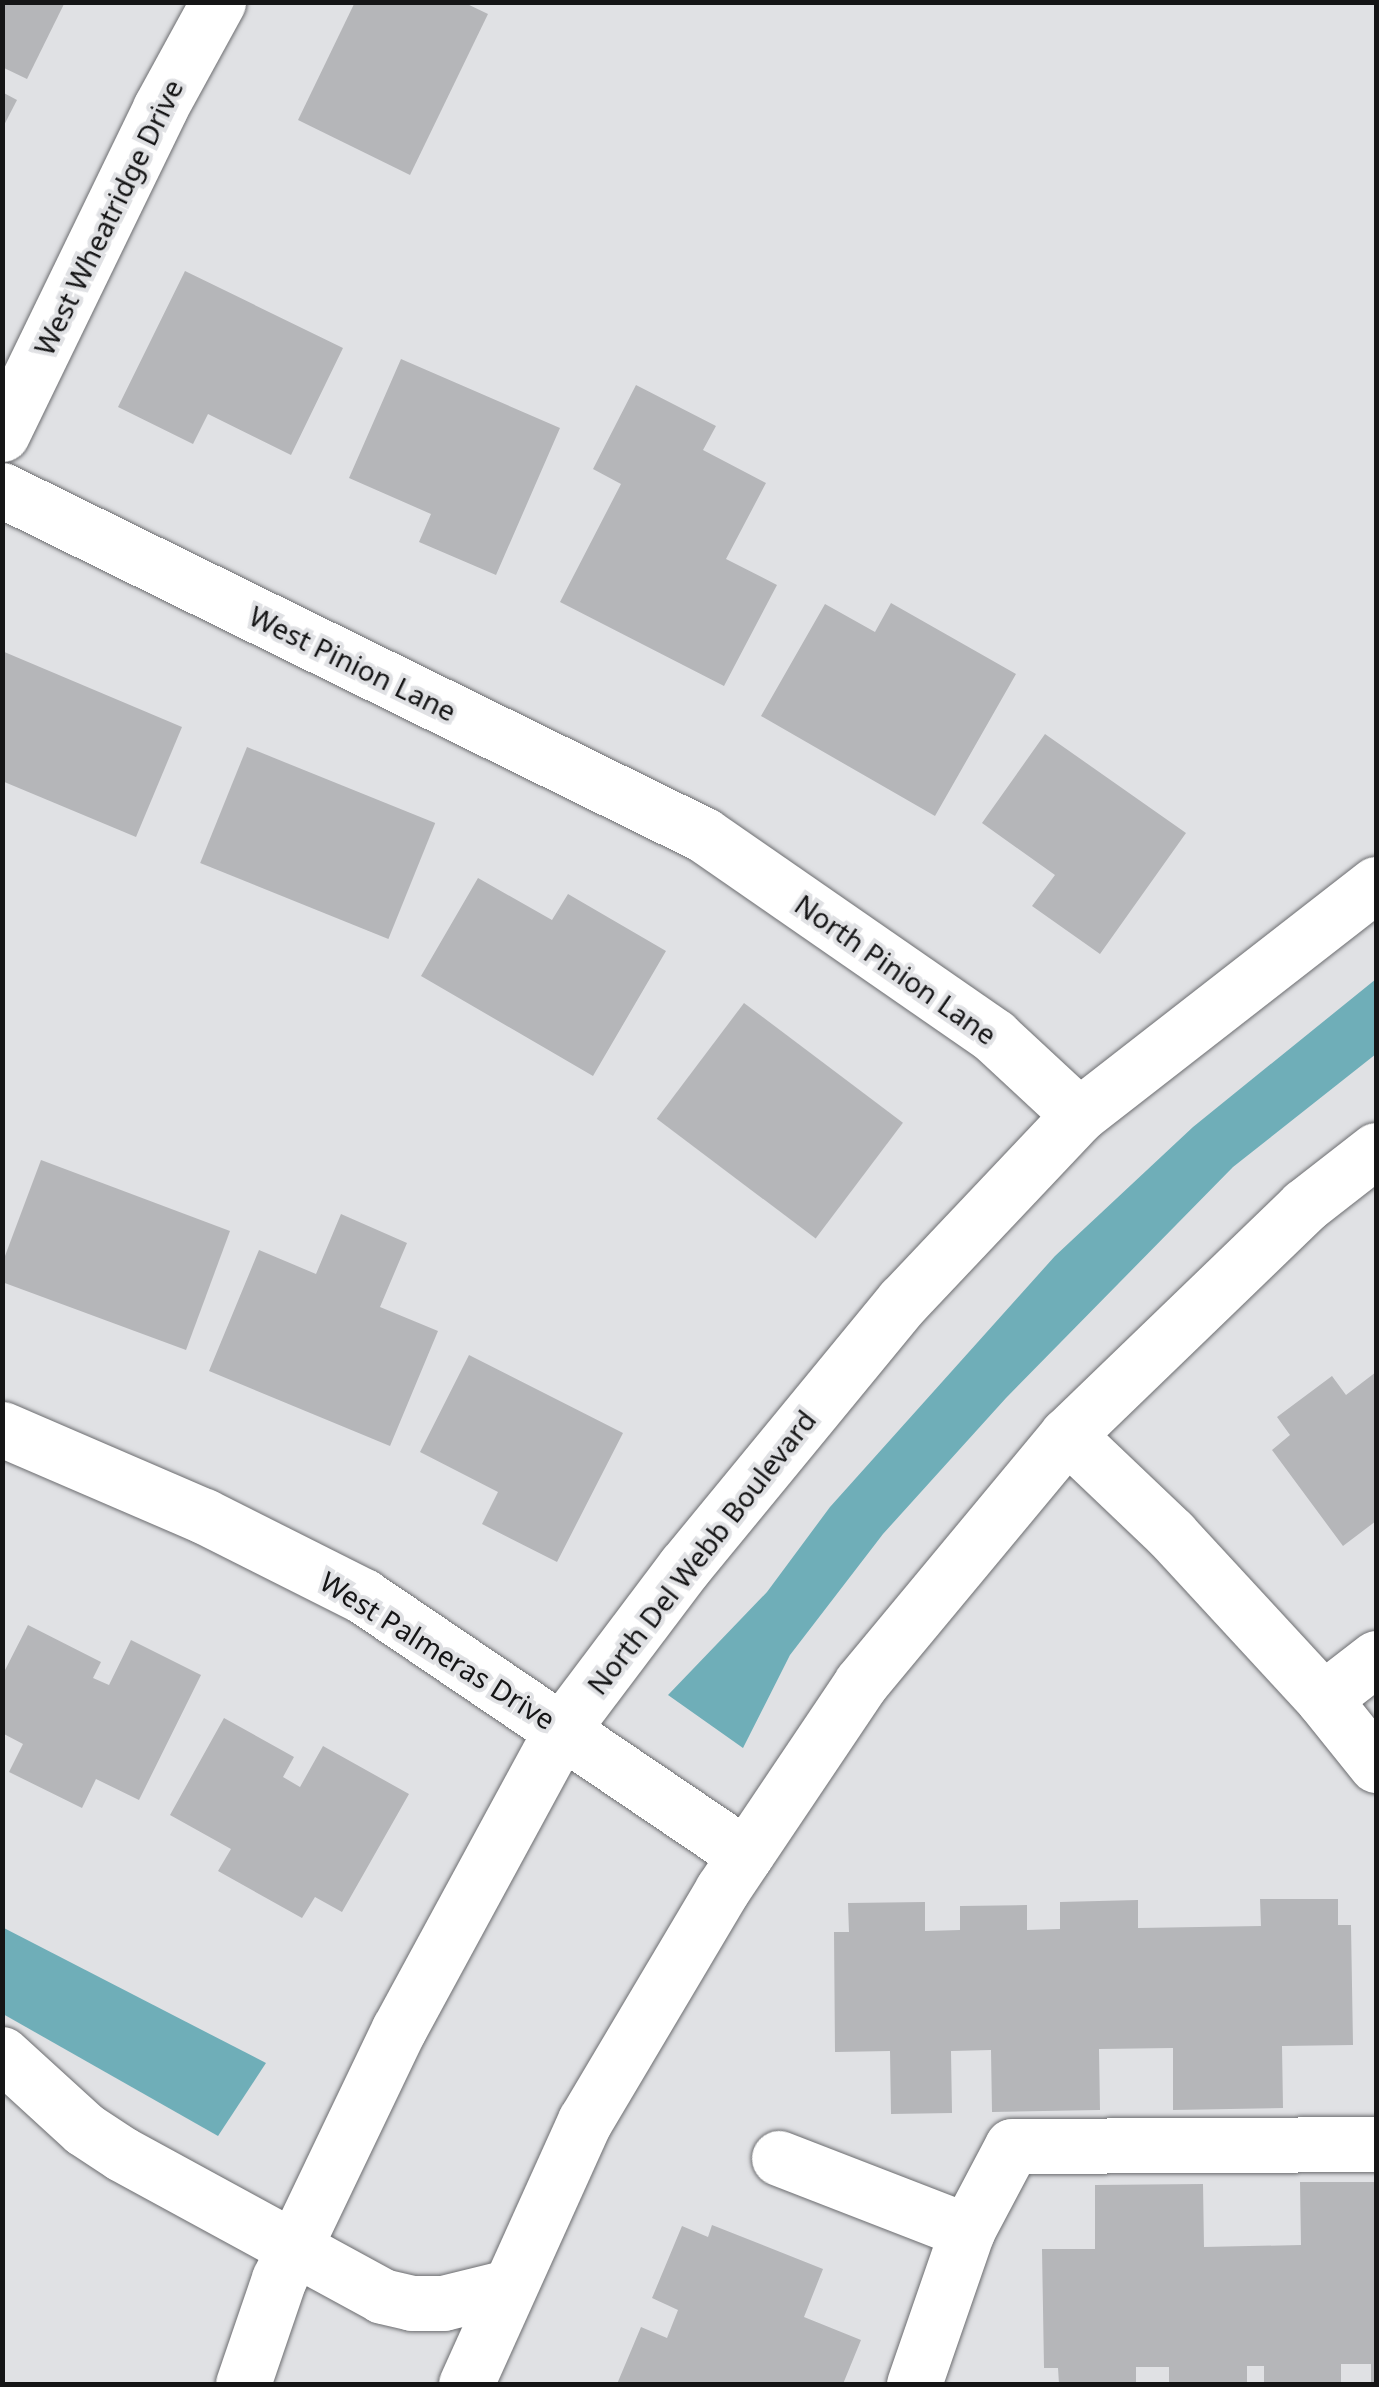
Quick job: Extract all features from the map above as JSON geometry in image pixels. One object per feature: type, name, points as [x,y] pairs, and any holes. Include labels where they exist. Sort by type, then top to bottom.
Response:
[{"type":"street","name":"West Wheatridge Drive","points":[[2,434],[160,108],[218,2]]},
{"type":"street","name":"West Pinion Lane","points":[[2,490],[704,835]]},
{"type":"street","name":"North Pinion Lane","points":[[704,835],[994,1036],[1079,1115]]},
{"type":"street","name":"North Del Webb Boulevard","points":[[243,2384],[294,2248],[399,2029],[562,1730],[686,1566],[903,1302],[1079,1115],[1376,884]]},
{"type":"street","points":[[466,2384],[585,2121],[745,1855],[861,1683],[1067,1435],[1304,1206],[1376,1150]]},
{"type":"street","name":"West Palmeras Drive","points":[[2,1430],[204,1516],[362,1596],[745,1855]]},
{"type":"street","points":[[1067,1435],[1171,1534],[1323,1699],[1376,1765]]},
{"type":"street","points":[[1323,1699],[1376,1658]]},
{"type":"street","points":[[2,2054],[84,2129],[382,2296],[412,2303],[443,2304],[508,2287]]},
{"type":"street","points":[[914,2384],[967,2231],[1012,2146],[1376,2144]]},
{"type":"street","points":[[779,2158],[967,2231]]},
{"type":"water","points":[[1376,979],[1376,1054],[1233,1167],[1006,1398],[883,1534],[790,1655],[743,1748],[668,1695],[767,1592],[830,1507],[1055,1256],[1193,1127]]},
{"type":"water","points":[[2,1927],[266,2063],[218,2136],[3,2014]]},
{"type":"building","points":[[2,2],[65,2],[27,79],[2,67]]},
{"type":"building","points":[[355,2],[463,2],[488,14],[410,175],[298,120]]},
{"type":"building","points":[[2,92],[17,100],[2,129]]},
{"type":"building","points":[[185,271],[343,348],[291,455],[208,414],[193,444],[118,407]]},
{"type":"building","points":[[401,359],[560,428],[496,575],[419,542],[431,514],[349,478]]},
{"type":"building","points":[[636,385],[716,426],[703,450],[766,483],[726,559],[777,585],[724,686],[560,602],[621,484],[593,469]]},
{"type":"building","points":[[891,603],[1016,674],[935,816],[761,716],[825,604],[875,632]]},
{"type":"building","points":[[2,651],[182,727],[136,837],[2,781]]},
{"type":"building","points":[[1045,734],[1186,833],[1100,954],[1032,906],[1055,875],[982,823]]},
{"type":"building","points":[[247,747],[435,823],[388,939],[200,863]]},
{"type":"building","points":[[478,878],[552,920],[568,894],[666,951],[593,1076],[421,976]]},
{"type":"building","points":[[744,1003],[903,1123],[816,1239],[657,1119]]},
{"type":"building","points":[[41,1160],[230,1231],[186,1350],[2,1282],[2,1264]]},
{"type":"building","points":[[341,1214],[407,1243],[380,1307],[438,1331],[390,1446],[209,1371],[259,1250],[316,1274]]},
{"type":"building","points":[[469,1355],[623,1433],[557,1562],[482,1524],[498,1492],[420,1452]]},
{"type":"building","points":[[1376,1372],[1376,1521],[1343,1546],[1272,1450],[1290,1435],[1277,1417],[1332,1376],[1346,1395]]},
{"type":"building","points":[[28,1625],[101,1662],[93,1678],[109,1685],[131,1640],[201,1675],[139,1800],[96,1779],[82,1808],[9,1772],[23,1744],[2,1733],[2,1676]]},
{"type":"building","points":[[224,1718],[294,1757],[283,1777],[300,1787],[323,1746],[409,1794],[342,1912],[315,1897],[302,1918],[218,1871],[231,1849],[170,1815]]},
{"type":"building","points":[[1260,1899],[1338,1899],[1338,1925],[1351,1925],[1353,2045],[1282,2046],[1283,2108],[1173,2110],[1173,2048],[1099,2049],[1100,2110],[992,2112],[991,2050],[951,2051],[952,2113],[891,2114],[890,2051],[835,2052],[834,1932],[849,1932],[848,1903],[925,1902],[925,1931],[960,1930],[960,1906],[1027,1905],[1027,1930],[1060,1929],[1060,1902],[1138,1900],[1138,1928],[1261,1926]]},
{"type":"building","points":[[1300,2182],[1376,2182],[1376,2384],[1371,2384],[1371,2364],[1341,2364],[1341,2384],[1264,2384],[1264,2366],[1247,2366],[1247,2384],[1169,2384],[1169,2367],[1136,2367],[1136,2384],[1059,2384],[1058,2368],[1044,2368],[1042,2249],[1095,2249],[1095,2185],[1203,2184],[1204,2247],[1301,2245]]},
{"type":"building","points":[[712,2225],[823,2269],[804,2317],[861,2340],[843,2384],[617,2384],[641,2327],[667,2338],[678,2310],[652,2298],[682,2226],[708,2237]]}]
